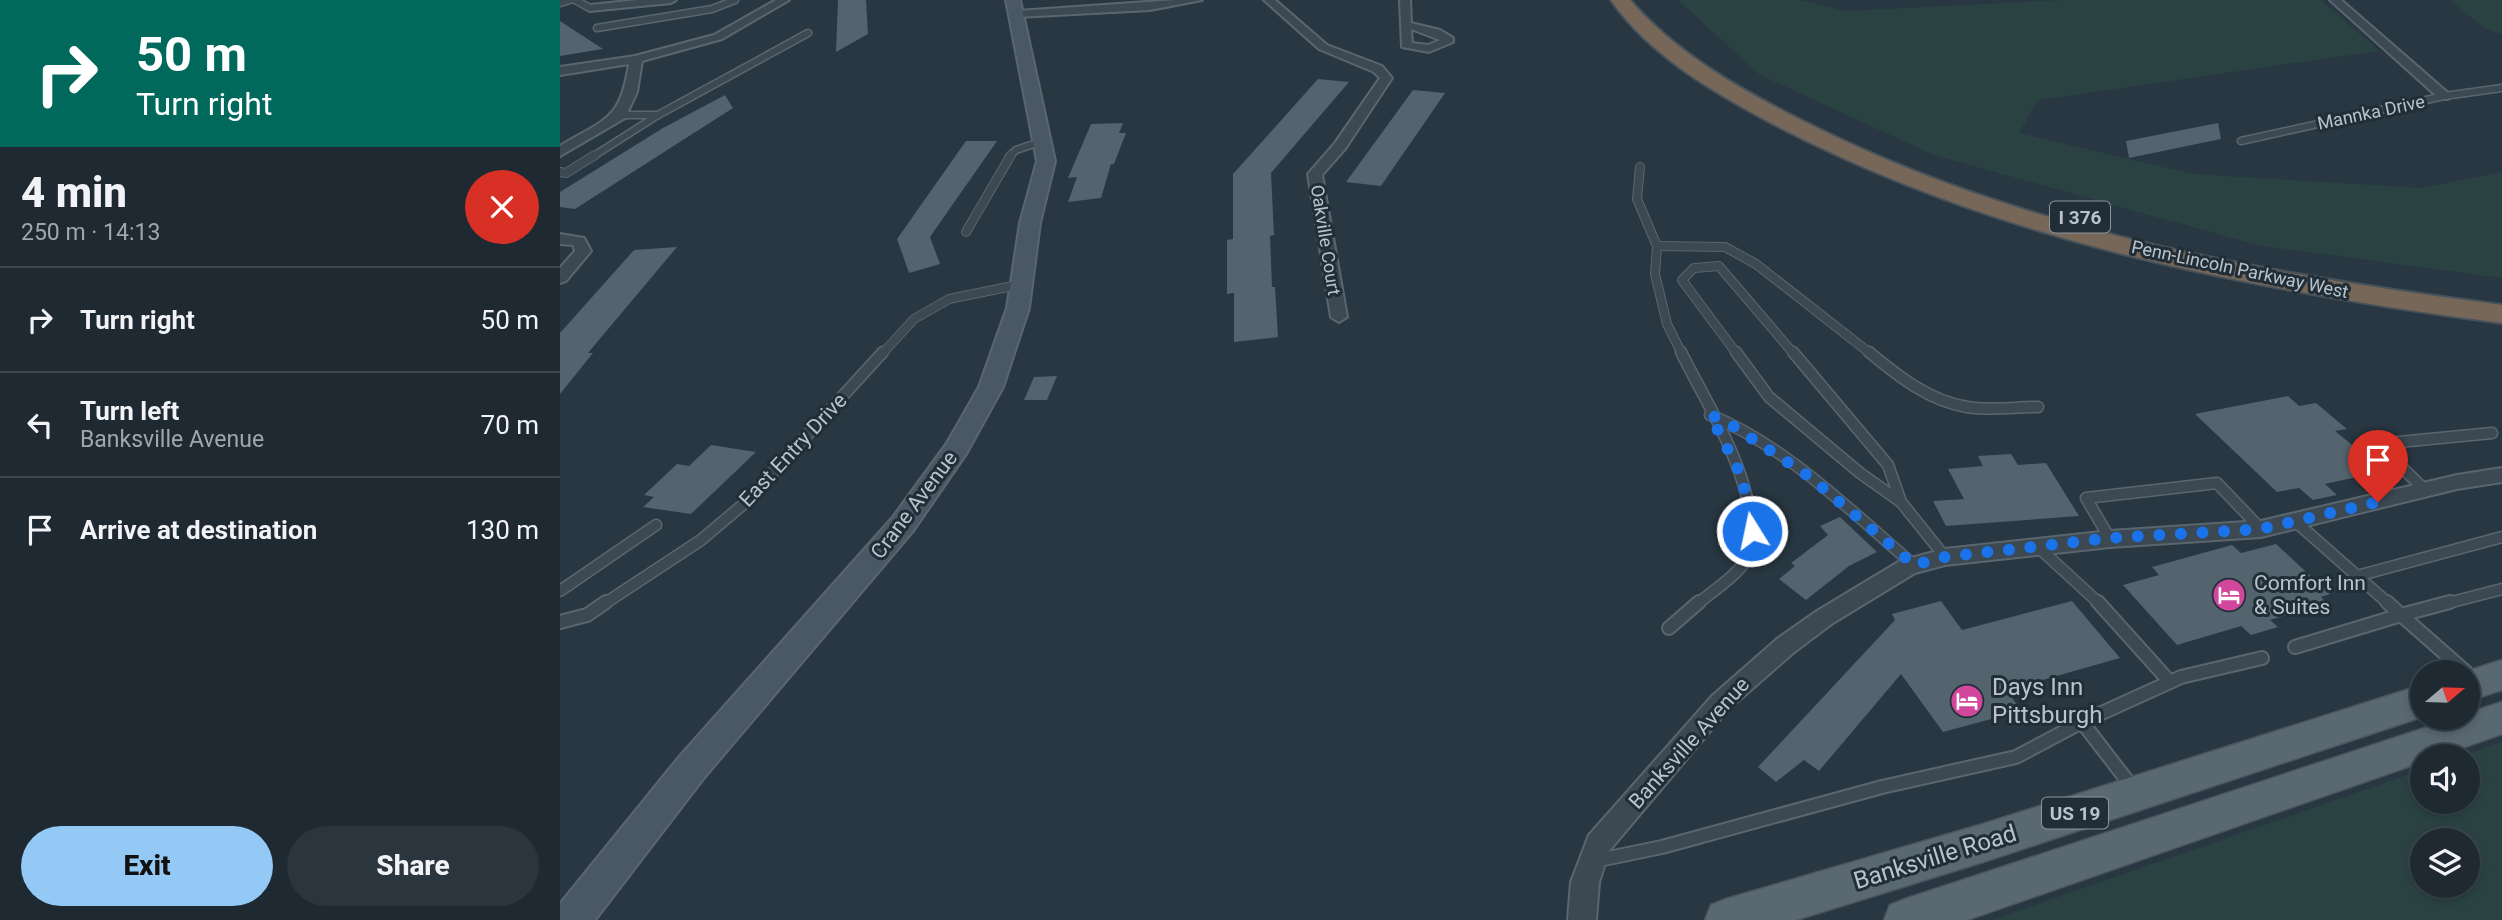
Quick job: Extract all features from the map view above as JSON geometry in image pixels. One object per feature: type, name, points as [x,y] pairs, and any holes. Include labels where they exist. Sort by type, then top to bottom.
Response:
[{"type":"highway","name":"Penn-Lincoln Parkway West","points":[[1641,0],[1671,30],[1710,60],[1783,104],[1854,138],[1961,180],[2087,219],[2207,250],[2319,272],[2502,297]]},
{"type":"highway","name":"Penn-Lincoln Parkway West","points":[[1611,3],[1713,81],[1825,141],[1903,174],[2093,237],[2206,265],[2324,289],[2502,314]]},
{"type":"main road","name":"Banksville Road","points":[[1726,920],[2137,793],[2410,705]]},
{"type":"main road","name":"US 19","points":[[1906,920],[2502,718]]},
{"type":"street","points":[[590,8],[671,0]]},
{"type":"street","points":[[560,71],[636,59],[718,37],[784,0]]},
{"type":"street","points":[[1016,7],[1150,7],[1197,0]]},
{"type":"street","name":"Oakville Court","points":[[1269,0],[1323,47],[1378,69],[1386,78],[1340,146],[1315,174],[1339,317]]},
{"type":"street","points":[[1405,0],[1407,25]]},
{"type":"street","points":[[2334,0],[2444,96]]},
{"type":"street","name":"Crane Avenue","points":[[571,920],[691,768],[869,565],[932,484],[976,417],[991,387],[1011,333],[1023,284],[1029,230],[1044,171],[1044,141],[1029,84],[1016,7]]},
{"type":"street","points":[[560,152],[620,115],[631,92],[636,59]]},
{"type":"street","points":[[560,239],[579,241],[583,251],[560,278]]},
{"type":"street","name":"Banksville Avenue","points":[[1582,920],[1585,881],[1598,844],[1687,740],[1754,671],[1825,617],[1892,575],[1914,565],[1945,557],[2110,538],[2261,529],[2296,523],[2425,490],[2502,475]]},
{"type":"lane","points":[[560,3],[570,0]]},
{"type":"lane","points":[[576,0],[590,8]]},
{"type":"lane","points":[[597,28],[712,9],[735,0]]},
{"type":"lane","points":[[560,173],[566,173],[658,115],[808,33]]},
{"type":"lane","name":"Mannka Drive","points":[[2241,141],[2444,96],[2502,88]]},
{"type":"lane","points":[[620,115],[658,115]]},
{"type":"lane","points":[[967,232],[1007,158],[1016,150],[1044,141]]},
{"type":"lane","points":[[1640,167],[1637,199],[1657,246],[1655,274],[1667,324],[1742,477],[1752,531],[1744,564],[1669,628]]},
{"type":"lane","points":[[1657,246],[1712,249],[1725,247],[1756,264],[1908,383],[1947,403],[1970,408],[2038,407]]},
{"type":"lane","points":[[1712,249],[1718,266],[1888,464],[1901,502]]},
{"type":"lane","points":[[1718,266],[1694,268],[1682,281],[1769,397],[1860,473],[1901,502],[1945,557]]},
{"type":"lane","name":"East Entry Drive","points":[[560,622],[587,615],[701,540],[746,502],[914,319],[949,299],[1023,284]]},
{"type":"lane","points":[[1710,415],[1727,422],[1810,477],[1914,565]]},
{"type":"lane","points":[[2425,490],[2378,444],[2492,433]]},
{"type":"lane","points":[[2110,538],[2086,498],[2217,483],[2261,529]]},
{"type":"lane","points":[[2296,523],[2455,660]]},
{"type":"lane","points":[[560,592],[656,525]]},
{"type":"lane","points":[[2357,576],[2502,537]]},
{"type":"lane","points":[[2038,547],[2086,589],[2170,682]]},
{"type":"lane","points":[[2295,647],[2401,615],[2502,589]]},
{"type":"lane","points":[[1590,862],[1662,847],[1882,787],[2016,757],[2082,722],[2170,682],[2262,658]]},
{"type":"lane","points":[[2082,722],[2137,793]]},
{"type":"green space","points":[[1678,0],[1800,0],[1846,11],[2064,0],[2321,0],[2379,51],[2038,100],[2019,133],[2192,174],[2422,188],[2502,172],[2502,278],[2257,245],[1934,155],[1760,75]]},
{"type":"green space","points":[[2450,0],[2502,0],[2502,34],[2486,29]]},
{"type":"green space","points":[[2502,742],[2502,920],[1992,920],[2410,774],[2410,814],[2480,814],[2480,750]]},
{"type":"building","points":[[838,0],[866,0],[868,34],[836,52]]},
{"type":"building","points":[[560,21],[603,49],[560,56]]},
{"type":"building","points":[[1318,79],[1349,82],[1271,173],[1274,235],[1270,236],[1272,287],[1275,287],[1278,337],[1234,342],[1234,293],[1227,294],[1227,240],[1233,239],[1233,174]]},
{"type":"building","points":[[1413,90],[1445,93],[1381,186],[1346,182]]},
{"type":"building","points":[[725,95],[733,108],[575,209],[560,207],[560,192],[663,128]]},
{"type":"building","points":[[1123,123],[1119,133],[1126,133],[1114,164],[1111,164],[1101,198],[1068,202],[1077,177],[1068,178],[1091,124]]},
{"type":"building","points":[[2218,123],[2221,139],[2129,158],[2126,141]]},
{"type":"building","points":[[966,141],[997,141],[930,237],[940,264],[909,273],[897,239]]},
{"type":"building","points":[[677,247],[588,353],[593,353],[560,394],[560,333],[634,250]]},
{"type":"building","points":[[1057,376],[1047,400],[1024,400],[1034,377]]},
{"type":"building","points":[[2288,396],[2299,406],[2316,403],[2347,429],[2335,431],[2384,471],[2325,484],[2337,495],[2313,500],[2299,488],[2277,492],[2195,414]]},
{"type":"building","points":[[711,445],[756,452],[691,514],[643,507],[654,497],[644,495],[677,464],[689,466]]},
{"type":"building","points":[[2011,454],[2018,465],[2046,463],[2079,516],[1946,526],[1933,501],[1964,499],[1948,469],[1983,466],[1978,456]]},
{"type":"building","points":[[1840,517],[1877,552],[1849,566],[1806,600],[1779,579],[1795,566],[1791,563],[1828,535],[1820,526]]},
{"type":"building","name":"Comfort Inn & Suites","points":[[2276,544],[2330,594],[2321,597],[2327,603],[2270,620],[2278,627],[2251,635],[2241,626],[2177,645],[2123,585],[2159,575],[2152,567],[2232,545],[2241,553]]},
{"type":"building","name":"Days Inn Pittsburgh","points":[[1941,601],[1962,630],[2072,601],[2120,658],[2007,690],[2021,711],[1943,732],[1901,674],[1819,771],[1804,760],[1776,782],[1758,767],[1895,620],[1892,614]]},
{"type":"place","name":"Comfort Inn & Suites","points":[[2229,595]]},
{"type":"place","name":"Days Inn Pittsburgh","points":[[1967,701]]},
{"type":"route","points":[[1752,531],[1742,477],[1710,415],[1727,422],[1810,477],[1914,565],[1945,557],[2110,538],[2261,529],[2378,502]]}]
